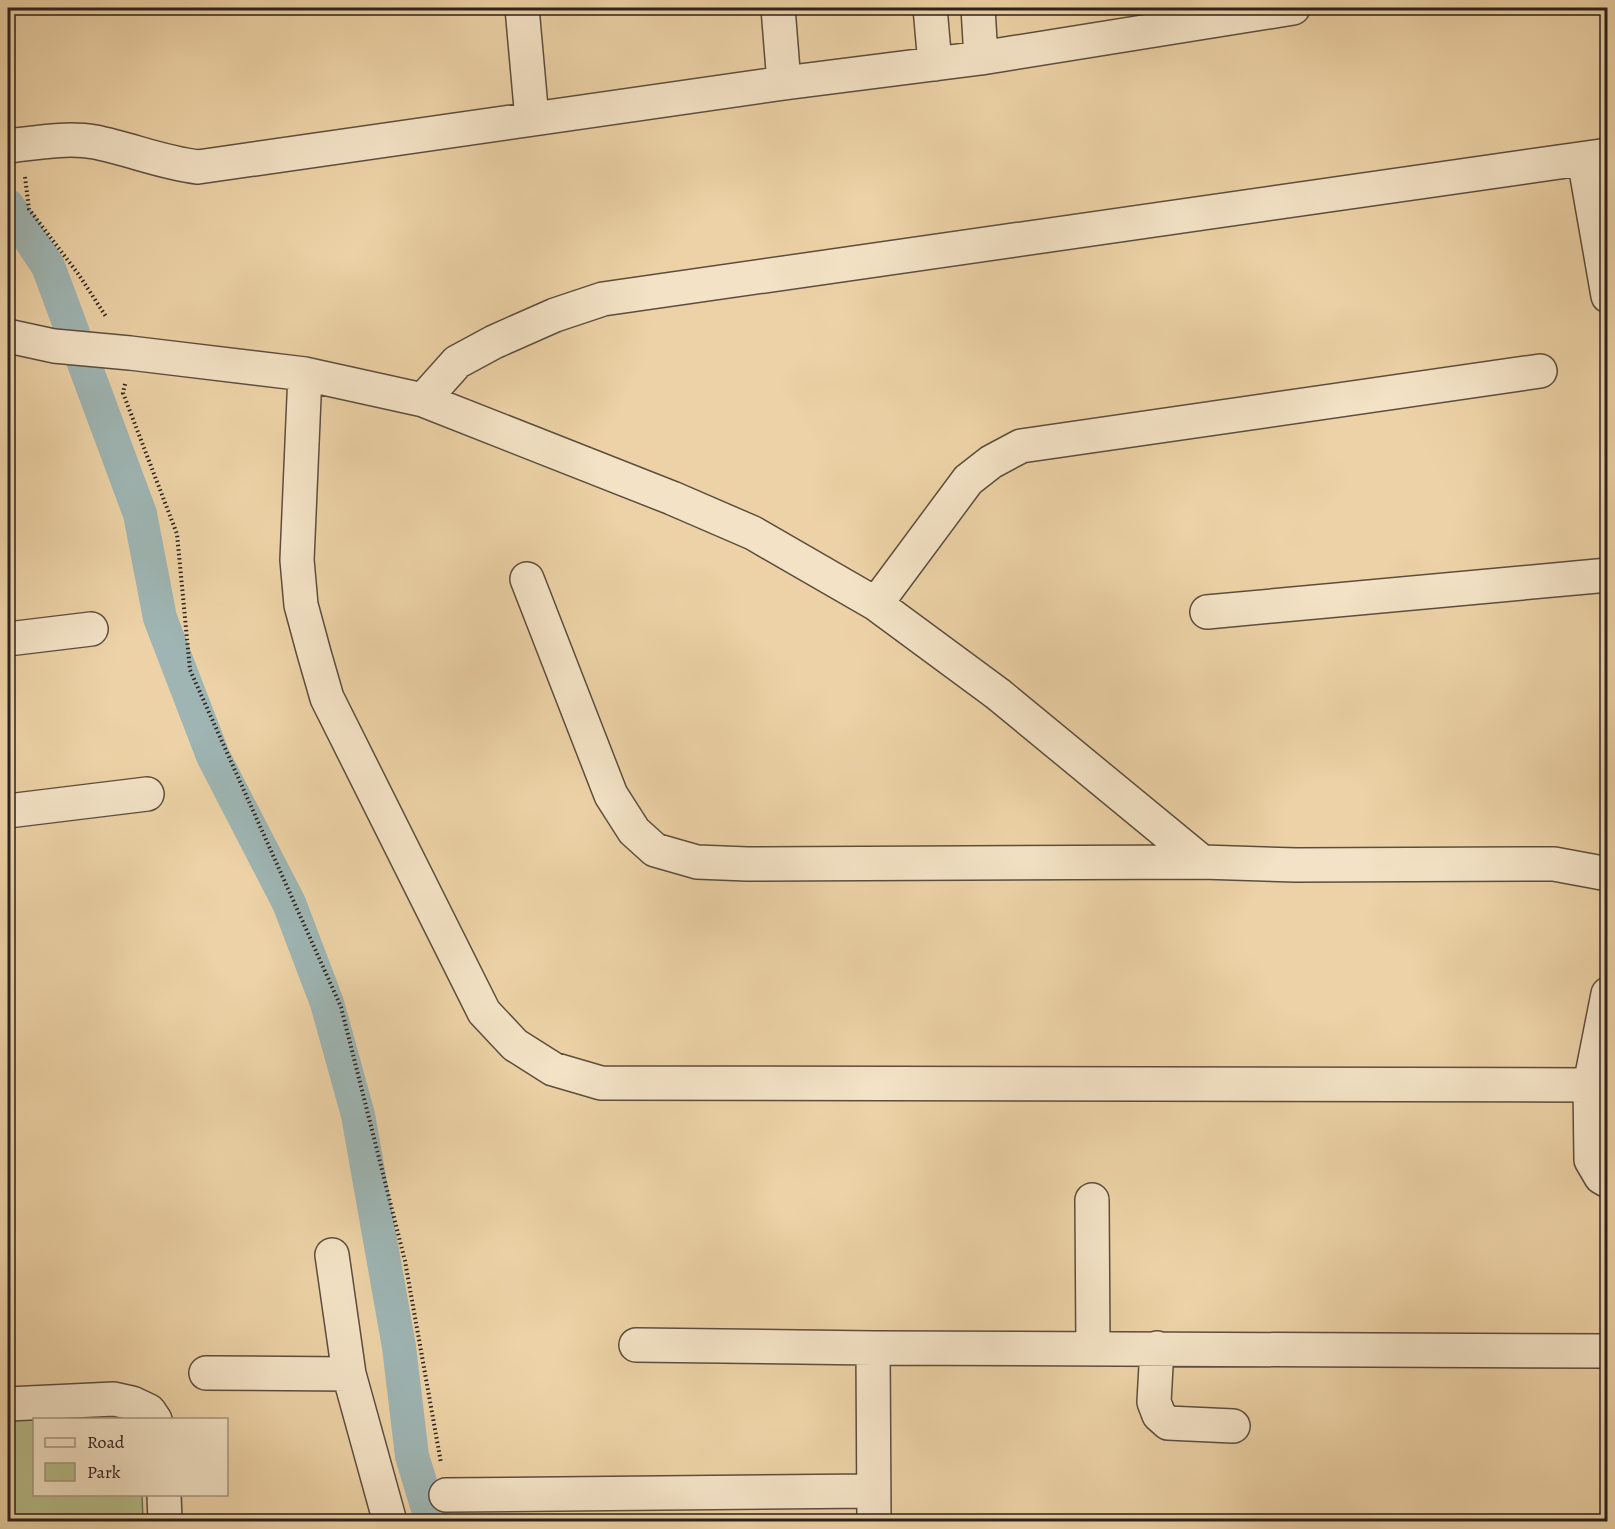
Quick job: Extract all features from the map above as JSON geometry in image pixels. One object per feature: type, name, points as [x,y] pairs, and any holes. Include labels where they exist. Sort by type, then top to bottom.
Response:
[{"type":"street","points":[[522,8],[532,119]]},
{"type":"street","points":[[778,8],[784,83]]},
{"type":"street","points":[[930,8],[935,64]]},
{"type":"street","points":[[978,8],[981,58]]},
{"type":"street","points":[[12,146],[64,141],[93,142],[167,162],[198,167],[784,83],[981,58],[1293,8]]},
{"type":"street","points":[[423,400],[457,362],[494,342],[555,315],[603,299],[1596,157],[1608,296]]},
{"type":"street","points":[[8,336],[54,346],[305,374],[423,400],[753,533],[876,604],[998,694],[1202,862]]},
{"type":"street","points":[[876,604],[968,480],[991,462],[1021,446],[1540,371]]},
{"type":"street","points":[[305,374],[297,560],[302,605],[327,698],[484,1012],[515,1045],[553,1069],[601,1083],[1590,1085]]},
{"type":"street","points":[[1207,612],[1608,575]]},
{"type":"street","points":[[527,579],[611,795],[634,831],[655,850],[697,862],[747,864],[1202,862],[1296,865],[1554,864],[1608,874]]},
{"type":"street","points":[[8,639],[92,629]]},
{"type":"street","points":[[8,811],[147,794]]},
{"type":"street","points":[[1608,994],[1590,1085],[1591,1160],[1601,1177],[1608,1181]]},
{"type":"street","points":[[1092,1200],[1093,1348]]},
{"type":"street","points":[[332,1255],[349,1374],[390,1521]]},
{"type":"street","points":[[636,1345],[1608,1351]]},
{"type":"street","points":[[446,1495],[874,1506],[873,1348]]},
{"type":"street","points":[[1157,1348],[1154,1402],[1159,1415],[1168,1423],[1233,1426]]},
{"type":"street","points":[[206,1373],[349,1374]]},
{"type":"street","points":[[8,1404],[114,1399],[132,1403],[149,1411],[154,1418]]},
{"type":"street","points":[[164,1496],[165,1521]]},
{"type":"path","points":[[12,146],[29,209],[79,276],[126,353],[123,393],[177,534],[190,670],[341,1007],[405,1261],[446,1495]]},
{"type":"green space","points":[[8,1420],[33,1420],[33,1496],[142,1496],[143,1521],[8,1521]]},
{"type":"waterway","points":[[8,206],[48,266],[140,514],[160,618],[213,756],[289,903],[327,1003],[358,1115],[399,1347],[412,1456],[432,1522]]}]
